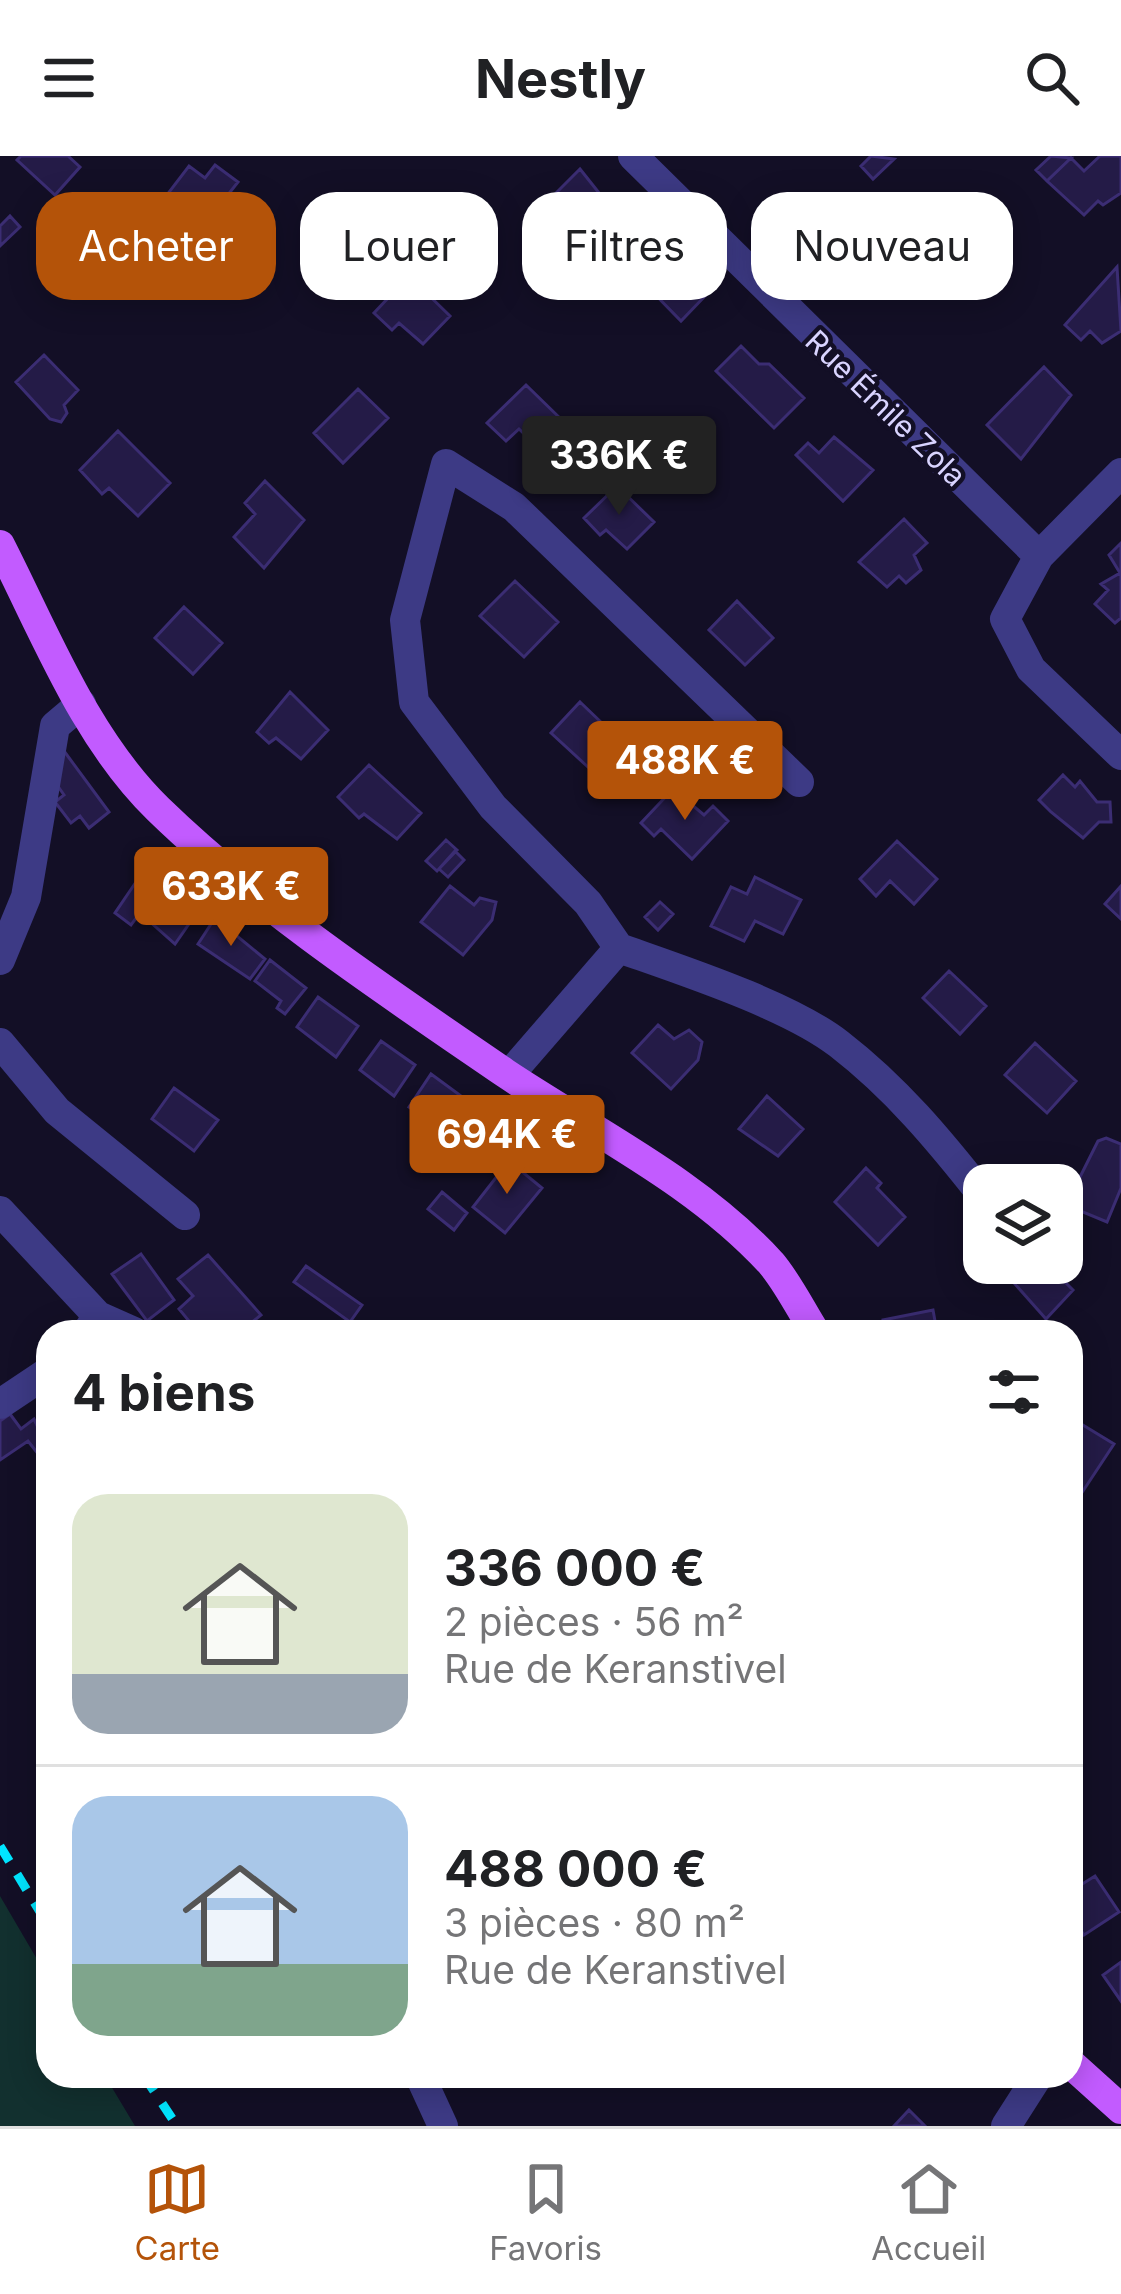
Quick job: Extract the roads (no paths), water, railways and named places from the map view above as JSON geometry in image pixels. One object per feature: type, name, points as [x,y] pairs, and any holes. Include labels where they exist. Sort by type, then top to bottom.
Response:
[{"type":"main road","points":[[0,544],[81,704],[156,807],[350,963],[508,1075],[652,1165],[719,1217],[772,1264],[807,1320]]},
{"type":"main road","points":[[1083,2075],[1121,2109]]},
{"type":"street","name":"Rue Émile Zola","points":[[633,156],[1039,556]]},
{"type":"street","points":[[799,782],[514,507],[446,464],[405,620],[414,702],[493,807],[588,903],[620,948],[712,981],[835,1041],[921,1117],[963,1170]]},
{"type":"street","points":[[1121,473],[1039,556],[1005,619],[1031,669],[1121,755]]},
{"type":"street","points":[[0,960],[26,897],[55,726],[81,704]]},
{"type":"street","points":[[508,1075],[620,948]]},
{"type":"street","points":[[0,1043],[57,1111],[185,1216]]},
{"type":"street","points":[[0,1211],[90,1320]]},
{"type":"street","points":[[0,1404],[36,1380]]},
{"type":"street","points":[[426,2088],[443,2126]]},
{"type":"street","points":[[1006,2126],[1031,2088]]},
{"type":"railway","points":[[0,1846],[36,1905]]},
{"type":"railway","points":[[152,2088],[177,2126]]}]
